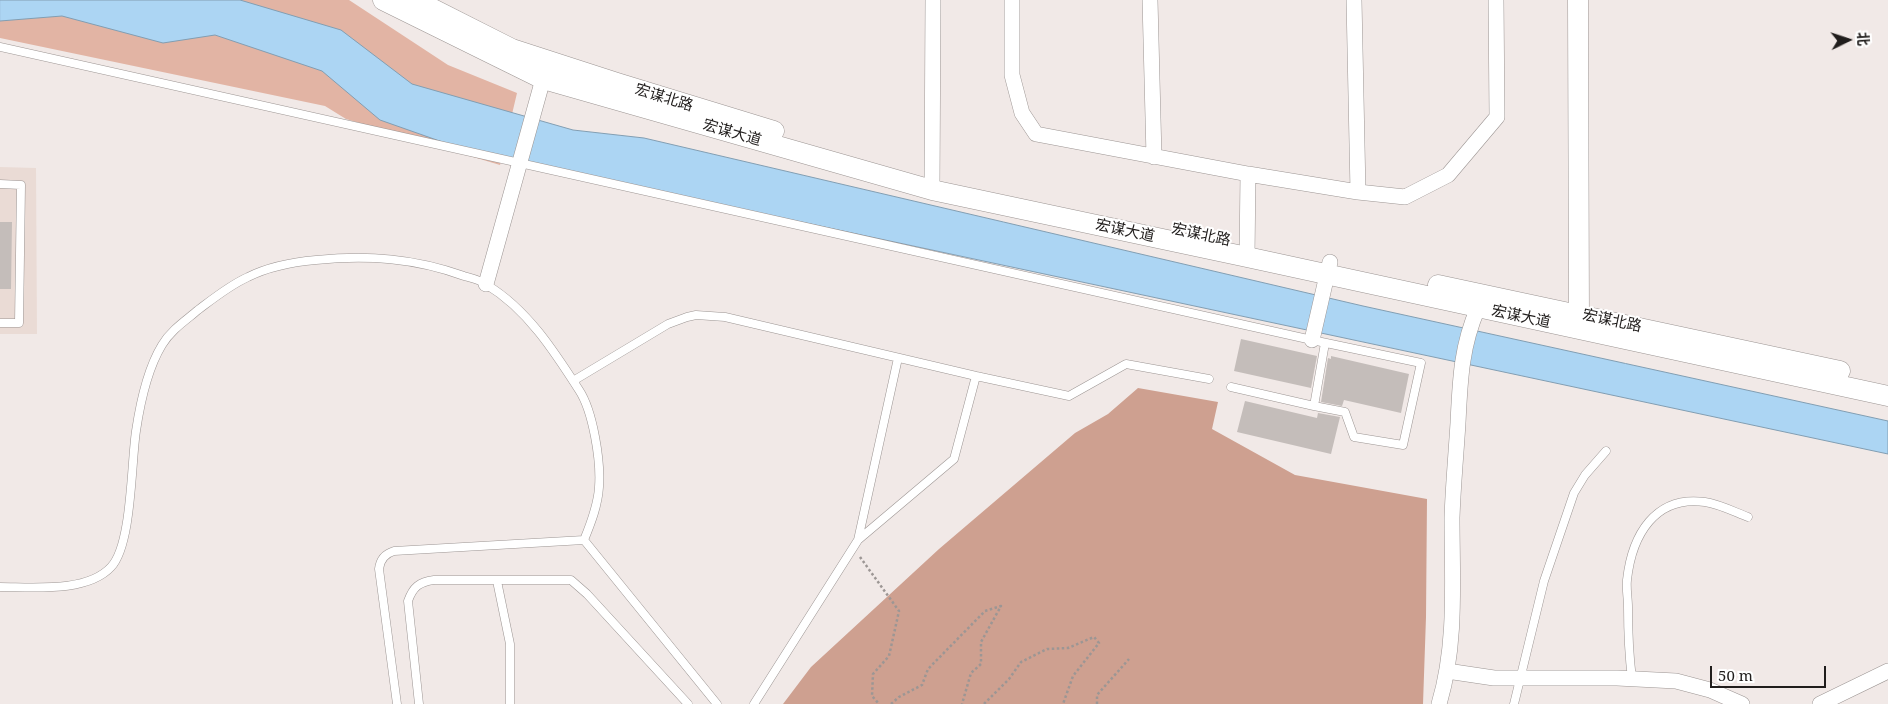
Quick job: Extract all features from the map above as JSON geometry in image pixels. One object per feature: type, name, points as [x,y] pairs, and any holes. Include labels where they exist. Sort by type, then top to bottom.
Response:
[{"type":"main road","name":"宏谋大道","points":[[383,0],[543,79],[932,183],[1328,268],[1478,308],[1579,322],[1888,396]]},
{"type":"main road","name":"宏谋北路","points":[[415,0],[512,48],[617,83],[863,158],[932,183]]},
{"type":"main road","points":[[1578,0],[1579,322]]},
{"type":"main road","name":"宏谋北路","points":[[1328,268],[1579,322],[1888,382]]},
{"type":"street","points":[[932,183],[933,0]]},
{"type":"street","points":[[1012,0],[1012,75],[1022,113],[1036,134],[1248,174],[1358,192],[1405,197],[1448,176],[1497,117],[1496,0]]},
{"type":"street","points":[[1150,0],[1154,157]]},
{"type":"street","points":[[1354,0],[1358,192]]},
{"type":"street","points":[[486,284],[543,79]]},
{"type":"street","points":[[1247,251],[1248,174]]},
{"type":"street","points":[[1319,341],[1328,268]]},
{"type":"street","points":[[1439,704],[1447,671],[1453,602],[1452,516],[1461,366],[1470,326],[1478,308]]},
{"type":"street","points":[[1447,671],[1494,678],[1676,681],[1710,690],[1742,704]]},
{"type":"street","points":[[1820,704],[1888,671]]},
{"type":"lane","points":[[0,47],[1421,363],[1403,445],[1354,437],[1345,412],[1231,387]]},
{"type":"lane","points":[[0,184],[21,185],[19,323],[0,323]]},
{"type":"lane","points":[[0,587],[78,584],[97,578],[110,568],[122,549],[126,529],[136,430],[150,373],[162,345],[175,328],[217,295],[249,276],[279,266],[350,256],[400,259],[441,268],[486,284],[527,316],[582,394],[590,415],[595,440],[599,487],[593,517],[584,540]]},
{"type":"lane","points":[[573,381],[668,324],[696,315],[725,317],[1069,396],[1126,364],[1209,379]]},
{"type":"lane","points":[[1314,406],[1319,341]]},
{"type":"lane","points":[[856,544],[898,358]]},
{"type":"lane","points":[[754,704],[856,544],[954,459],[976,376]]},
{"type":"lane","points":[[1514,704],[1519,677],[1544,581],[1574,493],[1585,475],[1606,451]]},
{"type":"lane","points":[[1632,679],[1628,643],[1627,580],[1635,546],[1653,516],[1676,502],[1691,501],[1707,502],[1748,517]]},
{"type":"lane","points":[[397,704],[379,569],[384,556],[394,551],[584,540]]},
{"type":"lane","points":[[584,540],[717,704]]},
{"type":"lane","points":[[419,704],[408,601],[415,587],[424,581],[434,580],[571,580],[587,594],[688,704]]},
{"type":"lane","points":[[497,581],[510,644],[510,704]]},
{"type":"path","points":[[856,544],[898,611],[889,656],[873,674],[872,696],[879,704]]},
{"type":"path","points":[[891,704],[899,697],[922,685],[928,669],[985,611],[1001,606],[981,642],[981,664],[970,673],[962,704]]},
{"type":"path","points":[[984,704],[1009,679],[1021,662],[1047,649],[1068,648],[1094,637],[1098,643],[1073,676],[1064,704]]},
{"type":"path","points":[[1098,704],[1097,695],[1129,659]]},
{"type":"shaded area","points":[[0,0],[349,0],[448,65],[517,93],[500,165],[346,119],[325,106],[0,38]]},
{"type":"shaded area","points":[[0,167],[36,168],[37,334],[0,334]]},
{"type":"shaded area","points":[[1138,388],[1218,402],[1212,429],[1295,475],[1427,499],[1423,704],[783,704],[811,667],[939,549],[1075,433],[1108,414]]},
{"type":"water","points":[[0,0],[240,0],[341,30],[412,84],[573,130],[644,138],[1363,306],[1888,421],[1888,454],[468,151],[380,120],[322,71],[215,35],[163,43],[62,16],[0,21]]},
{"type":"building","points":[[0,222],[12,222],[11,289],[0,289]]},
{"type":"building","points":[[1241,339],[1317,356],[1311,388],[1234,371]]},
{"type":"building","points":[[1331,356],[1409,374],[1401,413],[1344,400],[1342,406],[1321,402],[1328,358],[1331,359]]},
{"type":"building","points":[[1245,401],[1317,418],[1318,413],[1340,417],[1331,454],[1237,432]]}]
